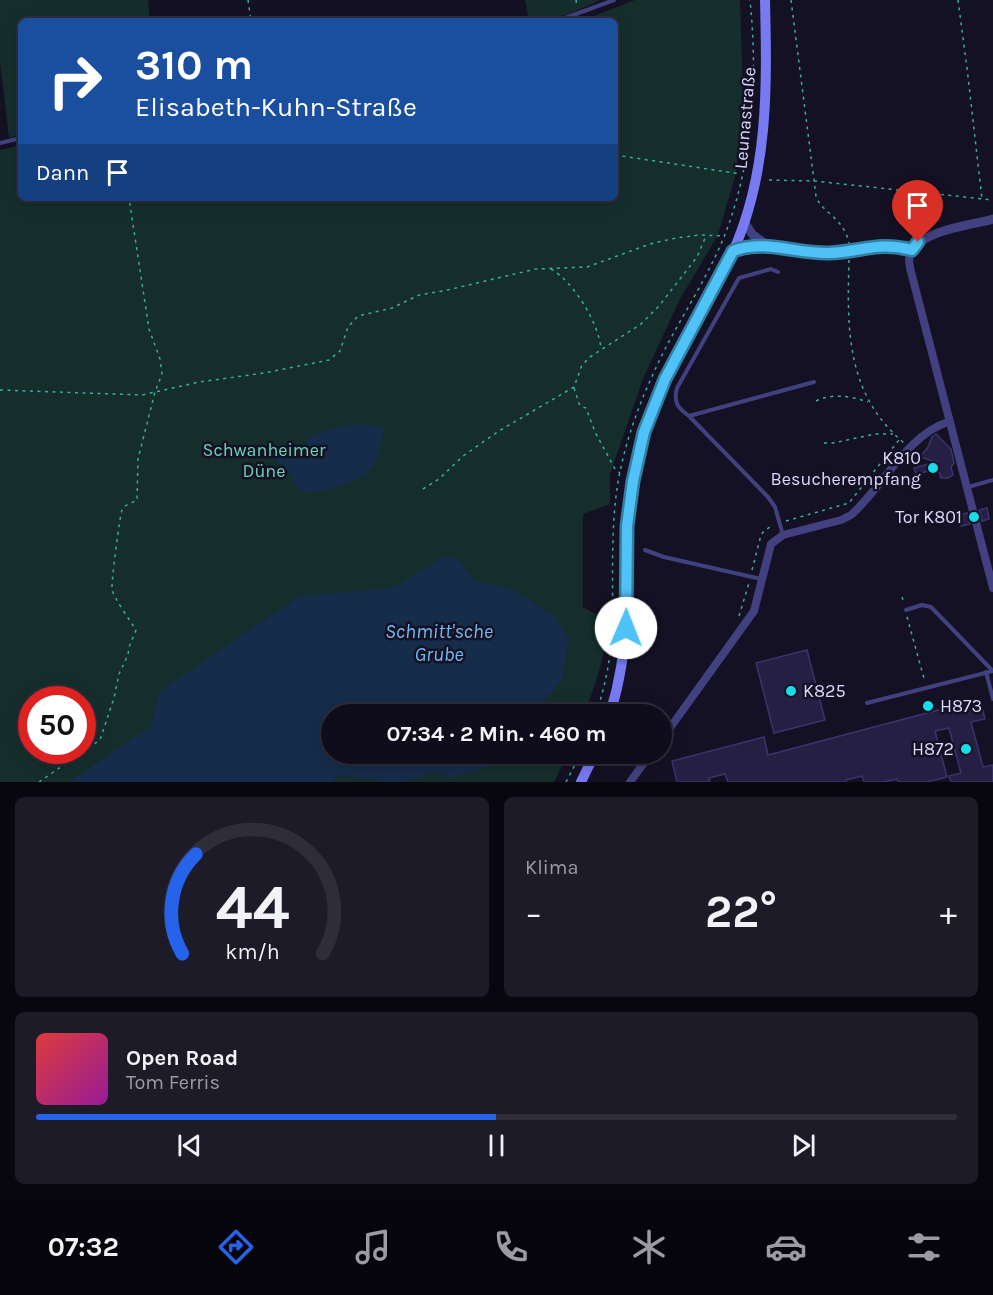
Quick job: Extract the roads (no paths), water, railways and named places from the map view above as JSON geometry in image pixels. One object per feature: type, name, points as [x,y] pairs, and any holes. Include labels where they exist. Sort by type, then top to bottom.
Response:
[{"type":"main road","name":"Leunastraße","points":[[612,704],[625,640],[627,526],[639,450],[665,379],[733,251],[744,222],[760,156],[766,81],[765,0]]},
{"type":"main road","points":[[581,782],[590,764]]},
{"type":"street","points":[[993,219],[932,235],[918,242],[909,259],[948,422],[993,588]]},
{"type":"street","points":[[744,222],[753,236],[767,245]]},
{"type":"street","points":[[733,251],[748,246],[767,245],[818,253],[882,245],[912,250]]},
{"type":"street","points":[[672,725],[754,611],[771,544],[783,535],[841,520],[851,515],[921,436],[948,422]]},
{"type":"street","points":[[630,782],[643,764]]},
{"type":"lane","points":[[565,18],[614,0]]},
{"type":"lane","points":[[0,143],[18,139]]},
{"type":"lane","points":[[778,272],[771,269],[739,278],[677,388],[675,397],[678,407],[690,416],[776,507],[783,535]]},
{"type":"lane","points":[[690,416],[814,382]]},
{"type":"lane","points":[[967,487],[993,480]]},
{"type":"lane","points":[[645,550],[664,557],[762,579]]},
{"type":"lane","points":[[906,610],[922,605],[931,607],[993,671]]},
{"type":"lane","points":[[867,703],[993,671]]},
{"type":"lane","points":[[986,672],[993,699]]},
{"type":"water","points":[[356,424],[383,427],[382,442],[372,468],[360,477],[342,485],[306,493],[295,485],[286,468],[269,455],[275,445],[285,443],[304,446],[309,437],[333,428]]},
{"type":"water","name":"Schmitt'sche Grube","points":[[445,556],[459,560],[475,581],[512,589],[554,616],[569,639],[562,680],[542,704],[321,704],[321,764],[492,764],[489,767],[453,777],[432,772],[418,779],[390,782],[340,775],[332,782],[69,782],[150,727],[160,691],[300,596],[393,588]]},
{"type":"place","name":"K810 Besucherempfang","points":[[933,468]]},
{"type":"place","name":"Tor K801","points":[[974,517]]},
{"type":"place","name":"K825","points":[[791,691]]},
{"type":"place","name":"H873","points":[[928,706]]},
{"type":"place","name":"H872","points":[[966,749]]},
{"type":"park label","name":"Schwanheimer Düne","points":[[264,460]]}]
